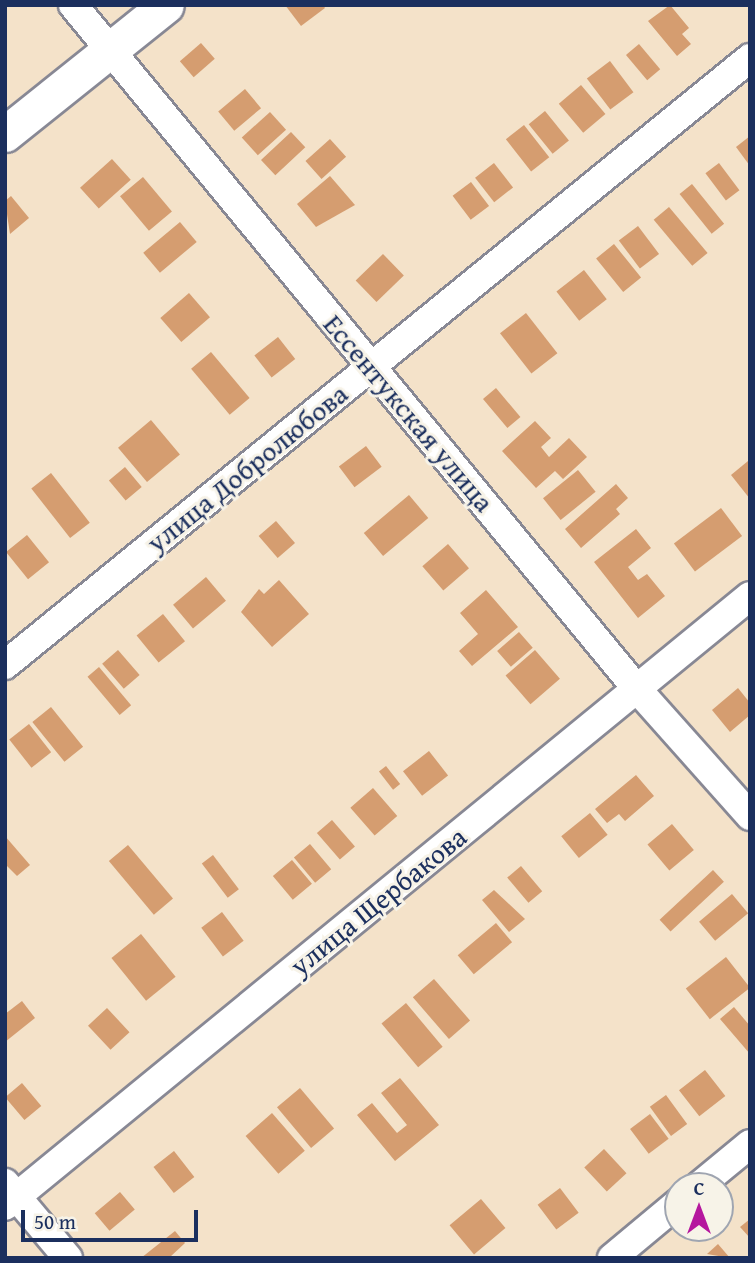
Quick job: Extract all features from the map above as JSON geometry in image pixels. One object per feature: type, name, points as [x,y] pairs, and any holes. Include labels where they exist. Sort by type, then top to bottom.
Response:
[{"type":"street","name":"Ессентукская улица","points":[[74,5],[637,689],[750,816]]},
{"type":"street","points":[[5,134],[166,5]]},
{"type":"street","name":"улица Добролюбова","points":[[5,665],[750,58]]},
{"type":"street","name":"улица Щербакова","points":[[9,1195],[750,596]]},
{"type":"street","points":[[716,1172],[750,1144]]},
{"type":"street","points":[[9,1195],[68,1258]]},
{"type":"street","points":[[612,1258],[664,1215]]},
{"type":"building","points":[[285,5],[323,5],[325,8],[301,26]]},
{"type":"building","points":[[670,5],[689,28],[682,34],[691,44],[677,56],[648,21]]},
{"type":"building","points":[[201,43],[215,59],[194,77],[180,61]]},
{"type":"building","points":[[639,44],[660,69],[647,80],[626,55]]},
{"type":"building","points":[[610,61],[633,92],[610,110],[587,78]]},
{"type":"building","points":[[581,85],[605,114],[583,133],[559,104]]},
{"type":"building","points":[[245,89],[261,108],[234,131],[218,111]]},
{"type":"building","points":[[545,111],[569,141],[553,154],[529,124]]},
{"type":"building","points":[[270,112],[286,130],[258,155],[242,137]]},
{"type":"building","points":[[524,125],[549,157],[531,171],[506,139]]},
{"type":"building","points":[[291,132],[305,147],[275,175],[261,160]]},
{"type":"building","points":[[750,136],[750,166],[736,147]]},
{"type":"building","points":[[330,139],[346,157],[322,179],[305,161]]},
{"type":"building","points":[[112,159],[131,180],[99,209],[80,188]]},
{"type":"building","points":[[494,163],[513,187],[494,202],[475,178]]},
{"type":"building","points":[[719,163],[739,190],[726,200],[705,173]]},
{"type":"building","points":[[330,176],[355,205],[316,227],[297,204]]},
{"type":"building","points":[[143,177],[172,211],[149,231],[120,196]]},
{"type":"building","points":[[471,182],[489,206],[471,220],[453,196]]},
{"type":"building","points":[[692,184],[724,224],[712,234],[680,194]]},
{"type":"building","points":[[11,196],[29,218],[10,234],[5,201]]},
{"type":"building","points":[[669,207],[708,253],[692,266],[654,220]]},
{"type":"building","points":[[180,222],[197,242],[160,273],[143,253]]},
{"type":"building","points":[[638,226],[659,254],[640,268],[619,240]]},
{"type":"building","points":[[614,244],[641,277],[623,292],[596,258]]},
{"type":"building","points":[[383,254],[404,276],[377,302],[356,280]]},
{"type":"building","points":[[584,270],[607,299],[579,321],[556,292]]},
{"type":"building","points":[[189,293],[210,317],[181,342],[160,318]]},
{"type":"building","points":[[526,313],[557,353],[531,374],[500,333]]},
{"type":"building","points":[[278,337],[295,359],[272,378],[254,355]]},
{"type":"building","points":[[211,352],[250,398],[230,415],[191,369]]},
{"type":"building","points":[[496,388],[520,417],[507,428],[483,399]]},
{"type":"building","points":[[151,420],[180,454],[147,482],[118,448]]},
{"type":"building","points":[[535,421],[551,438],[541,447],[549,457],[569,438],[587,457],[563,479],[555,471],[536,488],[502,451]]},
{"type":"building","points":[[366,446],[382,467],[354,487],[339,466]]},
{"type":"building","points":[[748,461],[750,464],[750,499],[731,475]]},
{"type":"building","points":[[125,467],[142,487],[126,500],[109,480]]},
{"type":"building","points":[[578,470],[596,492],[561,520],[543,498]]},
{"type":"building","points":[[51,473],[90,523],[70,538],[31,488]]},
{"type":"building","points":[[616,484],[628,498],[616,509],[620,514],[581,548],[565,529]]},
{"type":"building","points":[[409,495],[428,518],[383,556],[364,533]]},
{"type":"building","points":[[721,508],[742,536],[695,571],[674,544]]},
{"type":"building","points":[[276,521],[295,543],[278,558],[259,536]]},
{"type":"building","points":[[636,529],[651,548],[628,567],[638,580],[647,574],[665,596],[638,618],[594,562]]},
{"type":"building","points":[[27,535],[49,562],[28,579],[6,552]]},
{"type":"building","points":[[448,544],[469,568],[443,590],[422,566]]},
{"type":"building","points":[[206,577],[226,601],[193,628],[173,605]]},
{"type":"building","points":[[279,580],[309,614],[272,647],[241,612],[259,589],[264,594]]},
{"type":"building","points":[[486,590],[518,627],[472,666],[459,651],[478,634],[460,613]]},
{"type":"building","points":[[163,614],[185,641],[159,663],[137,635]]},
{"type":"building","points":[[519,632],[533,648],[511,667],[497,651]]},
{"type":"building","points":[[118,650],[140,675],[124,689],[102,664]]},
{"type":"building","points":[[535,650],[560,679],[530,704],[506,676]]},
{"type":"building","points":[[99,667],[131,705],[120,715],[88,677]]},
{"type":"building","points":[[738,688],[750,703],[750,715],[730,732],[712,710]]},
{"type":"building","points":[[51,707],[83,747],[64,762],[32,722]]},
{"type":"building","points":[[29,724],[51,752],[31,768],[9,739]]},
{"type":"building","points":[[429,751],[448,775],[422,796],[403,771]]},
{"type":"building","points":[[386,766],[400,784],[393,790],[379,772]]},
{"type":"building","points":[[636,775],[654,796],[625,821],[619,814],[607,823],[595,809]]},
{"type":"building","points":[[373,788],[397,816],[375,836],[350,808]]},
{"type":"building","points":[[590,813],[608,835],[579,858],[561,836]]},
{"type":"building","points":[[332,820],[355,846],[340,860],[317,833]]},
{"type":"building","points":[[672,824],[694,850],[669,871],[647,845]]},
{"type":"building","points":[[5,836],[30,865],[17,876],[5,864]]},
{"type":"building","points":[[310,844],[331,869],[315,883],[294,857]]},
{"type":"building","points":[[128,845],[173,899],[154,915],[109,861]]},
{"type":"building","points":[[213,855],[239,889],[228,898],[202,863]]},
{"type":"building","points":[[292,860],[312,884],[293,900],[273,876]]},
{"type":"building","points":[[521,866],[542,891],[528,903],[507,878]]},
{"type":"building","points":[[713,870],[724,882],[671,931],[660,920]]},
{"type":"building","points":[[494,890],[525,919],[509,932],[482,900]]},
{"type":"building","points":[[732,894],[748,913],[715,941],[699,922]]},
{"type":"building","points":[[222,912],[244,941],[223,956],[201,928]]},
{"type":"building","points":[[496,923],[512,942],[474,974],[458,955]]},
{"type":"building","points":[[141,934],[176,977],[146,1001],[111,958]]},
{"type":"building","points":[[726,957],[750,988],[710,1019],[686,988]]},
{"type":"building","points":[[434,979],[470,1021],[449,1039],[413,997]]},
{"type":"building","points":[[22,1001],[35,1018],[5,1042],[5,1014]]},
{"type":"building","points":[[406,1003],[443,1047],[418,1067],[381,1024]]},
{"type":"building","points":[[734,1007],[750,1026],[750,1054],[720,1019]]},
{"type":"building","points":[[107,1008],[130,1032],[110,1050],[88,1026]]},
{"type":"building","points":[[705,1070],[725,1096],[699,1116],[679,1090]]},
{"type":"building","points":[[400,1078],[439,1125],[395,1161],[357,1115],[372,1103],[397,1133],[407,1125],[381,1093]]},
{"type":"building","points":[[22,1083],[41,1106],[24,1120],[5,1097]]},
{"type":"building","points":[[300,1088],[334,1129],[311,1148],[277,1107]]},
{"type":"building","points":[[666,1095],[687,1124],[671,1136],[650,1107]]},
{"type":"building","points":[[272,1113],[305,1151],[278,1174],[246,1136]]},
{"type":"building","points":[[650,1114],[669,1139],[649,1154],[630,1129]]},
{"type":"building","points":[[604,1149],[627,1173],[607,1192],[584,1167]]},
{"type":"building","points":[[174,1151],[194,1177],[174,1193],[154,1167]]},
{"type":"building","points":[[560,1188],[579,1213],[556,1230],[538,1205]]},
{"type":"building","points":[[120,1192],[135,1210],[110,1231],[95,1213]]},
{"type":"building","points":[[481,1199],[505,1228],[474,1254],[450,1225]]},
{"type":"building","points":[[750,1219],[750,1238],[740,1227]]},
{"type":"building","points":[[175,1231],[185,1243],[169,1258],[141,1258]]},
{"type":"building","points":[[718,1244],[730,1258],[707,1254]]}]
